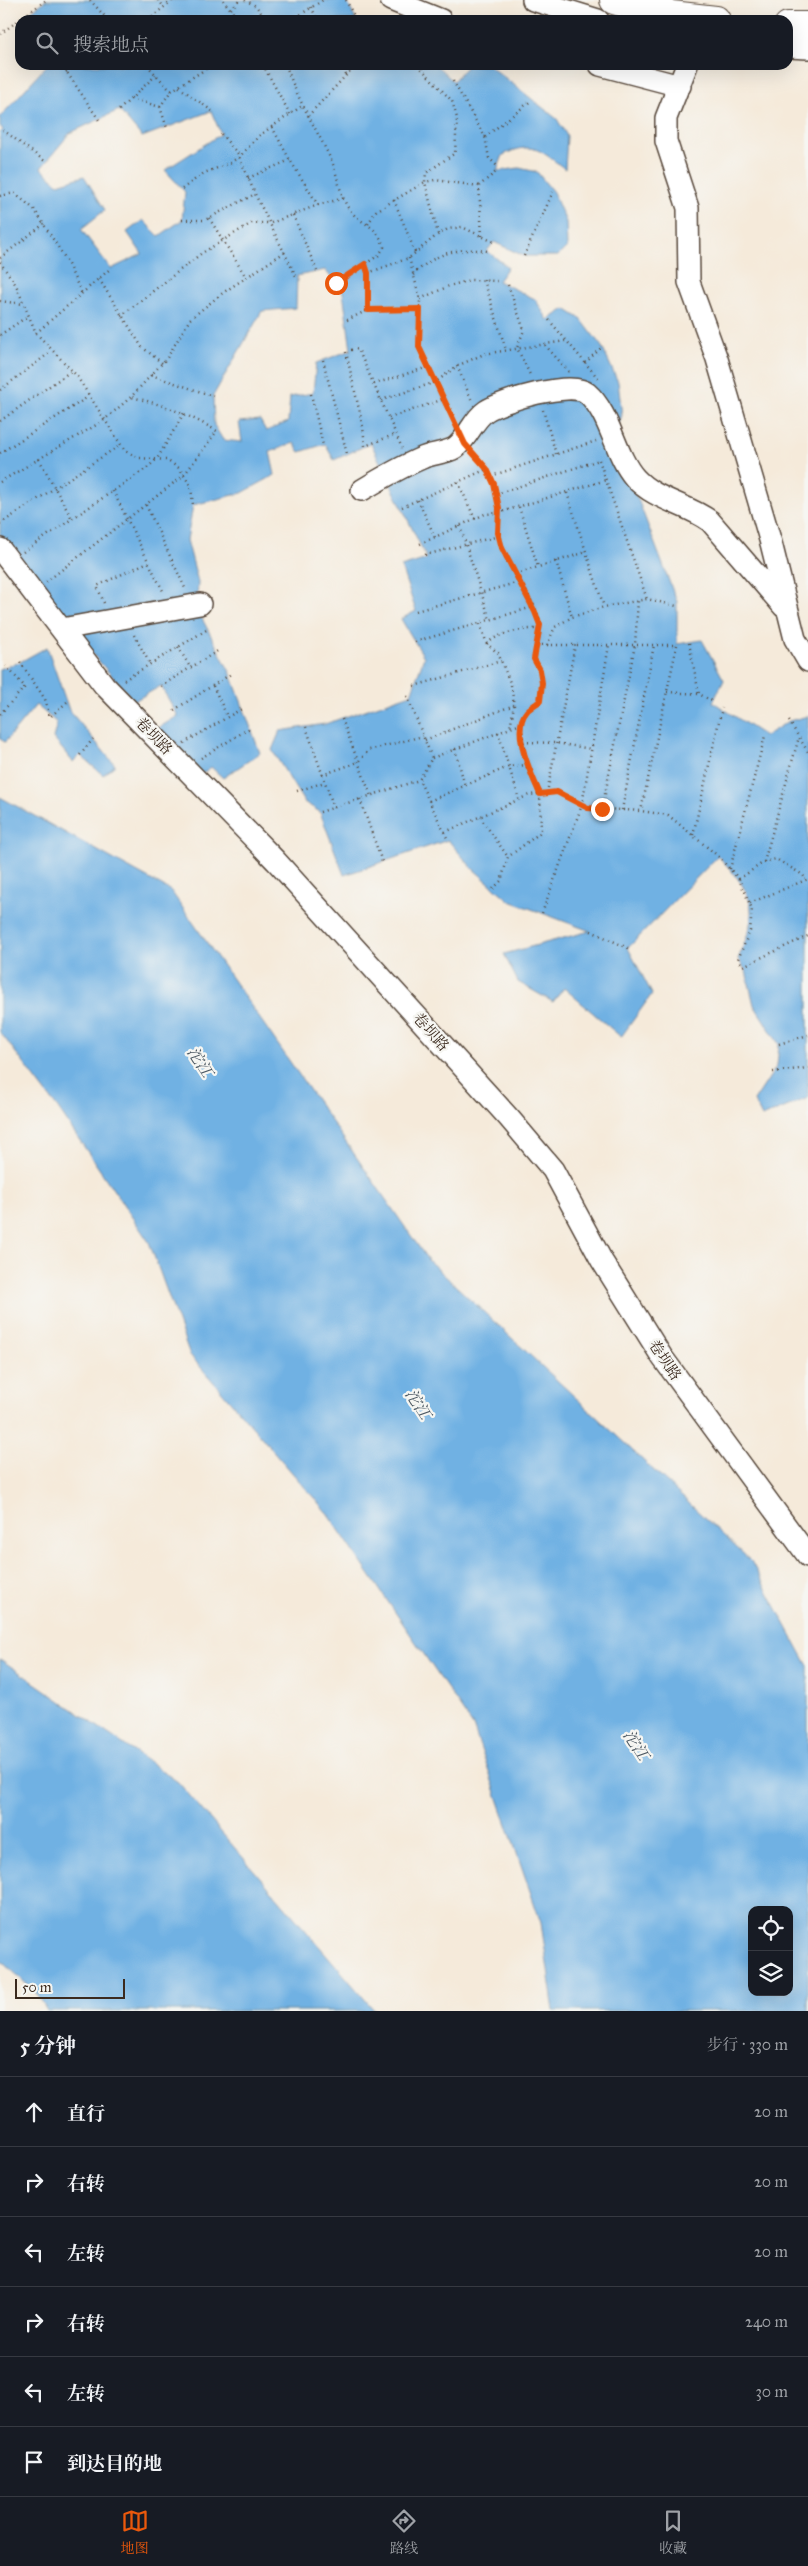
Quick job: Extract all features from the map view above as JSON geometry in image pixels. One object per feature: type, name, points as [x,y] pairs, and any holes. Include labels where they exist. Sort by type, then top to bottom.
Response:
[{"type":"highway","points":[[614,0],[670,15]]},
{"type":"highway","points":[[793,26],[808,26]]},
{"type":"street","points":[[390,0],[428,15]]},
{"type":"street","points":[[533,0],[582,15]]},
{"type":"street","points":[[793,47],[808,48]]},
{"type":"street","points":[[619,70],[680,86]]},
{"type":"street","points":[[685,70],[666,118],[666,141],[688,208],[689,282],[717,359],[771,543],[795,639],[808,662]]},
{"type":"street","points":[[362,490],[409,463],[457,447],[479,417],[487,410],[551,389],[593,387],[596,404],[635,477],[651,492],[700,513],[710,521],[786,609]]},
{"type":"street","name":"卷坝路","points":[[5,555],[104,684],[276,861],[509,1118],[553,1170],[602,1261],[662,1357],[808,1556]]},
{"type":"street","points":[[62,629],[197,605]]},
{"type":"path","points":[[26,15],[46,0]]},
{"type":"path","points":[[90,0],[104,15]]},
{"type":"path","points":[[158,0],[164,7]]},
{"type":"path","points":[[154,15],[173,0]]},
{"type":"path","points":[[223,0],[235,15]]},
{"type":"path","points":[[231,9],[240,0]]},
{"type":"path","points":[[245,0],[256,6],[262,15]]},
{"type":"path","points":[[299,15],[323,0]]},
{"type":"path","points":[[346,0],[354,15]]},
{"type":"path","points":[[311,7],[315,15]]},
{"type":"path","points":[[0,34],[15,23]]},
{"type":"path","points":[[68,70],[66,72],[99,120]]},
{"type":"path","points":[[151,70],[171,91]]},
{"type":"path","points":[[160,107],[171,91],[204,70]]},
{"type":"path","points":[[265,70],[290,114]]},
{"type":"path","points":[[288,70],[302,106],[332,162],[349,208],[375,228],[384,247],[379,255],[336,283]]},
{"type":"path","points":[[344,70],[346,75]]},
{"type":"path","points":[[307,116],[352,70]]},
{"type":"path","points":[[423,70],[452,101],[457,118],[455,153],[426,173],[425,182],[438,234]]},
{"type":"path","points":[[119,110],[156,75]]},
{"type":"path","points":[[453,81],[486,137],[489,158],[498,167]]},
{"type":"path","points":[[178,86],[212,111]]},
{"type":"path","points":[[131,98],[160,107]]},
{"type":"path","points":[[486,137],[532,100]]},
{"type":"path","points":[[182,189],[204,173],[239,157],[260,134],[302,106]]},
{"type":"path","points":[[160,107],[167,128]]},
{"type":"path","points":[[272,127],[318,205]]},
{"type":"path","points":[[3,130],[46,162]]},
{"type":"path","points":[[221,134],[239,157],[255,194],[296,276]]},
{"type":"path","points":[[248,178],[290,160]]},
{"type":"path","points":[[368,224],[376,211],[425,182],[435,180],[480,186],[497,171]]},
{"type":"path","points":[[480,186],[482,236]]},
{"type":"path","points":[[524,256],[553,192]]},
{"type":"path","points":[[0,196],[14,193],[34,209],[65,258],[82,294]]},
{"type":"path","points":[[182,220],[209,218],[255,194]]},
{"type":"path","points":[[121,316],[202,253],[223,242],[252,222],[271,223],[318,205],[345,198]]},
{"type":"path","points":[[394,200],[415,253]]},
{"type":"path","points":[[293,215],[317,271]]},
{"type":"path","points":[[209,218],[246,277]]},
{"type":"path","points":[[0,258],[44,224]]},
{"type":"path","points":[[368,273],[409,258],[438,234],[448,229],[462,227],[494,242]]},
{"type":"path","points":[[413,275],[426,263],[457,249],[486,251]]},
{"type":"path","points":[[0,482],[103,420],[132,397],[162,363],[190,319],[246,277],[285,252]]},
{"type":"path","points":[[409,258],[420,299],[419,347],[462,438],[491,476],[496,494],[499,536],[502,548],[533,607],[539,629],[534,659],[540,670],[542,683],[540,701],[526,712],[520,724],[526,765],[540,794],[540,832],[508,857],[501,881],[493,889]]},
{"type":"path","points":[[0,262],[16,286],[36,333],[71,371],[120,445],[125,451],[140,458],[166,460],[179,468],[191,486],[193,505]]},
{"type":"path","points":[[365,264],[368,273],[368,310]]},
{"type":"path","points":[[36,333],[110,269]]},
{"type":"path","points":[[99,279],[142,346],[162,363]]},
{"type":"path","points":[[420,299],[449,286],[470,280],[497,281]]},
{"type":"path","points":[[484,280],[506,350]]},
{"type":"path","points":[[508,284],[524,330],[517,348],[538,393],[556,454]]},
{"type":"path","points":[[0,301],[23,304]]},
{"type":"path","points":[[346,320],[368,310],[420,309]]},
{"type":"path","points":[[0,335],[28,316]]},
{"type":"path","points":[[548,320],[585,364],[593,387]]},
{"type":"path","points":[[381,400],[436,382],[457,366],[484,354],[565,341]]},
{"type":"path","points":[[545,345],[559,364],[583,383],[593,387]]},
{"type":"path","points":[[585,364],[602,347]]},
{"type":"path","points":[[351,350],[358,349],[409,463]]},
{"type":"path","points":[[0,390],[52,351]]},
{"type":"path","points":[[346,352],[363,427],[365,446],[396,434]]},
{"type":"path","points":[[323,360],[347,454]]},
{"type":"path","points":[[457,366],[479,417]]},
{"type":"path","points":[[374,384],[428,367]]},
{"type":"path","points":[[0,421],[71,371]]},
{"type":"path","points":[[151,376],[212,396]]},
{"type":"path","points":[[311,394],[323,445]]},
{"type":"path","points":[[0,452],[88,396]]},
{"type":"path","points":[[33,592],[184,475],[218,431],[184,412],[157,402],[132,397]]},
{"type":"path","points":[[389,418],[444,399]]},
{"type":"path","points":[[5,555],[72,519],[157,459],[184,412]]},
{"type":"path","points":[[491,476],[598,440]]},
{"type":"path","points":[[0,524],[120,445]]},
{"type":"path","points":[[496,494],[599,460],[620,451]]},
{"type":"path","points":[[39,459],[72,519]]},
{"type":"path","points":[[599,460],[648,600]]},
{"type":"path","points":[[402,507],[487,469]]},
{"type":"path","points":[[420,544],[485,514],[498,514],[606,480]]},
{"type":"path","points":[[458,482],[475,519]]},
{"type":"path","points":[[113,491],[172,609]]},
{"type":"path","points":[[567,493],[604,607]]},
{"type":"path","points":[[418,500],[435,538]]},
{"type":"path","points":[[146,505],[197,605]]},
{"type":"path","points":[[519,507],[538,567]]},
{"type":"path","points":[[460,526],[490,620]]},
{"type":"path","points":[[425,555],[499,536]]},
{"type":"path","points":[[516,574],[586,552]]},
{"type":"path","points":[[556,561],[572,617]]},
{"type":"path","points":[[148,562],[97,586],[150,664]]},
{"type":"path","points":[[416,611],[520,582]]},
{"type":"path","points":[[602,809],[634,645],[638,600]]},
{"type":"path","points":[[547,645],[555,627],[572,617],[604,607],[638,600],[648,600],[677,606]]},
{"type":"path","points":[[415,642],[533,607]]},
{"type":"path","points":[[480,623],[487,644],[498,653],[511,685],[514,705],[510,728]]},
{"type":"path","points":[[118,684],[208,629]]},
{"type":"path","points":[[487,644],[492,639],[530,629],[539,629]]},
{"type":"path","points":[[689,643],[699,694]]},
{"type":"path","points":[[537,645],[677,645],[641,811]]},
{"type":"path","points":[[547,793],[575,645]]},
{"type":"path","points":[[542,913],[582,805],[609,645]]},
{"type":"path","points":[[622,810],[654,645]]},
{"type":"path","points":[[178,646],[190,667]]},
{"type":"path","points":[[161,686],[219,650]]},
{"type":"path","points":[[414,686],[501,661]]},
{"type":"path","points":[[20,662],[44,699],[50,717],[67,702]]},
{"type":"path","points":[[0,714],[25,687],[6,666]]},
{"type":"path","points":[[174,710],[232,674]]},
{"type":"path","points":[[213,686],[228,717]]},
{"type":"path","points":[[667,692],[699,694],[712,702]]},
{"type":"path","points":[[407,696],[432,758]]},
{"type":"path","points":[[425,740],[514,705]]},
{"type":"path","points":[[176,747],[243,708]]},
{"type":"path","points":[[693,835],[722,708]]},
{"type":"path","points":[[342,719],[371,796]]},
{"type":"path","points":[[789,721],[808,752]]},
{"type":"path","points":[[320,812],[419,780],[432,758],[520,724]]},
{"type":"path","points":[[306,727],[334,808]]},
{"type":"path","points":[[200,759],[250,728]]},
{"type":"path","points":[[498,732],[519,799]]},
{"type":"path","points":[[322,775],[358,762],[369,750],[423,736]]},
{"type":"path","points":[[730,869],[765,736]]},
{"type":"path","points":[[764,862],[799,736]]},
{"type":"path","points":[[80,755],[93,739]]},
{"type":"path","points":[[523,742],[556,743],[591,749]]},
{"type":"path","points":[[455,749],[465,786]]},
{"type":"path","points":[[429,801],[508,767],[526,765]]},
{"type":"path","points":[[419,780],[448,840]]},
{"type":"path","points":[[298,791],[325,782]]},
{"type":"path","points":[[445,832],[519,799],[557,792],[588,808],[641,811],[668,815],[693,835],[739,879],[752,909],[750,931],[738,959],[743,966],[808,936]]},
{"type":"path","points":[[360,799],[382,862]]},
{"type":"path","points":[[480,817],[508,857]]},
{"type":"path","points":[[739,879],[764,862],[776,859],[803,874],[807,880],[750,903]]},
{"type":"path","points":[[591,931],[628,948]]},
{"type":"path","points":[[779,1044],[808,1035]]},
{"type":"path","points":[[773,1072],[808,1068]]},
{"type":"water","points":[[46,0],[346,0],[354,15],[30,15],[29,13]]},
{"type":"water","points":[[42,70],[441,70],[453,81],[463,70],[495,70],[557,119],[567,136],[565,169],[543,153],[529,148],[522,148],[503,155],[497,171],[519,168],[537,172],[553,192],[566,222],[567,247],[558,256],[524,256],[494,242],[487,251],[508,267],[498,281],[535,299],[548,320],[565,309],[581,319],[602,347],[618,382],[622,415],[615,436],[588,388],[486,407],[455,443],[385,473],[371,443],[334,460],[325,444],[300,452],[294,443],[270,452],[275,475],[242,493],[193,505],[187,540],[198,582],[197,601],[65,622],[0,536],[0,133],[3,130],[0,126],[0,117]],"holes":[[[119,110],[142,137],[211,111],[221,134],[165,170],[185,192],[182,220],[159,236],[143,220],[127,232],[142,254],[111,269],[81,229],[105,210],[84,176],[58,184],[41,168],[70,133]],[[325,270],[343,292],[351,350],[316,363],[313,393],[290,397],[288,422],[266,431],[260,420],[239,422],[242,442],[223,440],[214,425],[213,396],[262,311],[296,308],[297,276]]]},
{"type":"water","points":[[581,394],[607,438],[639,502],[677,602],[677,644],[702,640],[724,680],[713,702],[765,736],[789,721],[808,716],[808,1098],[762,1117],[754,1101],[777,1066],[779,1044],[754,1005],[746,971],[738,959],[749,928],[750,904],[740,882],[718,856],[628,948],[652,994],[621,1037],[564,988],[553,1002],[518,982],[504,954],[590,931],[510,901],[472,868],[448,840],[344,875],[320,812],[304,802],[272,750],[280,731],[325,724],[411,694],[424,657],[401,619],[416,611],[401,567],[427,559],[388,479],[491,412]]},
{"type":"water","points":[[197,609],[231,674],[260,753],[223,778],[211,767],[201,775],[158,728],[178,716],[161,686],[134,701],[73,632]]},
{"type":"water","points":[[47,647],[69,710],[115,765],[103,775],[80,755],[73,762],[53,738],[57,723],[36,705],[5,742],[0,739],[0,669],[20,662]]},
{"type":"water","name":"沱江","points":[[0,797],[171,891],[428,1260],[751,1561],[808,1666],[808,2011],[554,2011],[541,1923],[473,1726],[328,1514],[190,1355],[149,1242],[57,1107],[0,1032]]},
{"type":"water","points":[[0,1659],[178,1782],[375,2011],[47,2011],[37,1994],[0,1959]]},
{"type":"route","points":[[336,283],[365,264],[368,273],[368,310],[420,309],[419,347],[465,444],[487,469],[494,484],[499,508],[498,533],[502,548],[540,625],[534,659],[540,670],[542,683],[540,701],[526,712],[520,724],[526,765],[540,794],[557,792],[588,808],[602,809]]}]
